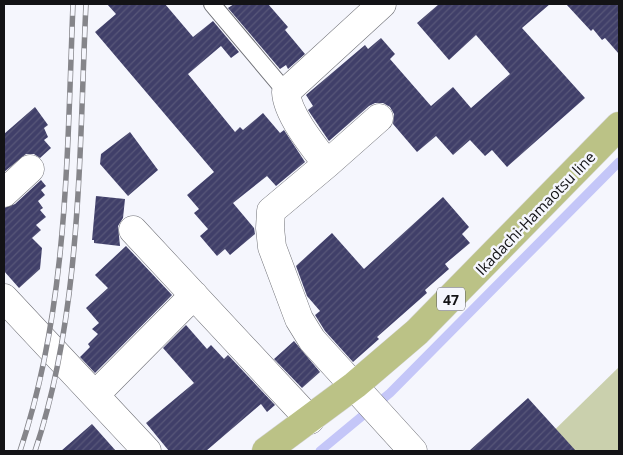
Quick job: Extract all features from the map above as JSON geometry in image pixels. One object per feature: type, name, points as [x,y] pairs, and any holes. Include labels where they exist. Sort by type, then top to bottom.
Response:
[{"type":"main road","name":"Ikadachi-Hamaotsu line","points":[[266,451],[310,420],[368,400],[447,303],[619,126]]},
{"type":"street","points":[[327,164],[307,138],[286,100],[286,92],[382,4]]},
{"type":"street","points":[[380,118],[271,211],[270,228],[277,264],[299,319],[312,340],[413,451]]},
{"type":"street","points":[[4,193],[30,170]]},
{"type":"street","points":[[133,230],[310,420]]},
{"type":"street","points":[[96,394],[194,296]]},
{"type":"street","points":[[4,298],[148,451]]},
{"type":"lane","points":[[212,4],[286,92]]},
{"type":"green space","points":[[619,367],[619,451],[533,451]]},
{"type":"building","points":[[107,4],[165,4],[193,37],[213,21],[239,52],[231,58],[221,46],[188,74],[235,132],[240,127],[243,130],[263,113],[280,133],[284,130],[305,162],[276,186],[267,176],[233,203],[254,228],[255,234],[230,255],[225,249],[217,256],[200,236],[208,229],[194,213],[199,209],[187,195],[214,172],[95,32],[116,14]]},
{"type":"building","points":[[234,4],[268,4],[288,27],[285,30],[305,54],[288,69],[286,65],[280,69],[228,8]]},
{"type":"building","points":[[439,4],[550,4],[522,28],[585,98],[507,167],[492,150],[485,156],[470,140],[453,155],[436,136],[417,152],[393,124],[394,114],[390,107],[383,103],[375,103],[369,106],[329,141],[308,110],[313,106],[306,95],[365,45],[368,49],[381,38],[395,54],[390,59],[431,106],[453,87],[471,108],[510,74],[476,35],[449,60],[417,23]]},
{"type":"building","points":[[566,4],[619,4],[619,54],[605,38],[602,40],[593,29],[591,31]]},
{"type":"building","points":[[35,107],[48,125],[44,128],[48,137],[44,140],[51,148],[40,158],[34,154],[26,154],[4,172],[4,134]]},
{"type":"building","points":[[130,132],[158,170],[128,196],[100,164],[101,154]]},
{"type":"building","points":[[41,180],[46,186],[41,190],[45,195],[38,201],[43,208],[40,210],[46,217],[36,225],[41,230],[32,238],[42,248],[40,269],[19,288],[4,271],[4,208],[15,204]]},
{"type":"building","points":[[96,196],[125,199],[123,218],[118,226],[120,246],[94,243],[94,240],[92,240]]},
{"type":"building","points":[[443,197],[469,227],[462,234],[470,243],[445,264],[449,269],[425,290],[427,293],[377,337],[379,339],[353,362],[325,331],[315,315],[320,311],[307,296],[296,266],[332,233],[364,269]]},
{"type":"building","points":[[126,246],[172,295],[95,373],[80,357],[90,347],[88,344],[98,334],[92,329],[99,323],[86,308],[108,288],[95,275]]},
{"type":"building","points":[[186,325],[207,349],[211,345],[224,359],[228,355],[275,405],[267,412],[261,404],[206,451],[169,451],[146,423],[194,383],[163,348]]},
{"type":"building","points":[[294,341],[320,372],[302,388],[274,359]]},
{"type":"building","points":[[528,398],[576,451],[469,451]]},
{"type":"building","points":[[92,424],[116,451],[61,451]]},
{"type":"waterway","points":[[320,451],[390,393],[619,162]]},
{"type":"railway","points":[[20,451],[36,397],[48,342],[56,286],[66,174],[73,4]]},
{"type":"railway","points":[[35,451],[50,398],[62,343],[70,287],[76,230],[86,4]]}]
